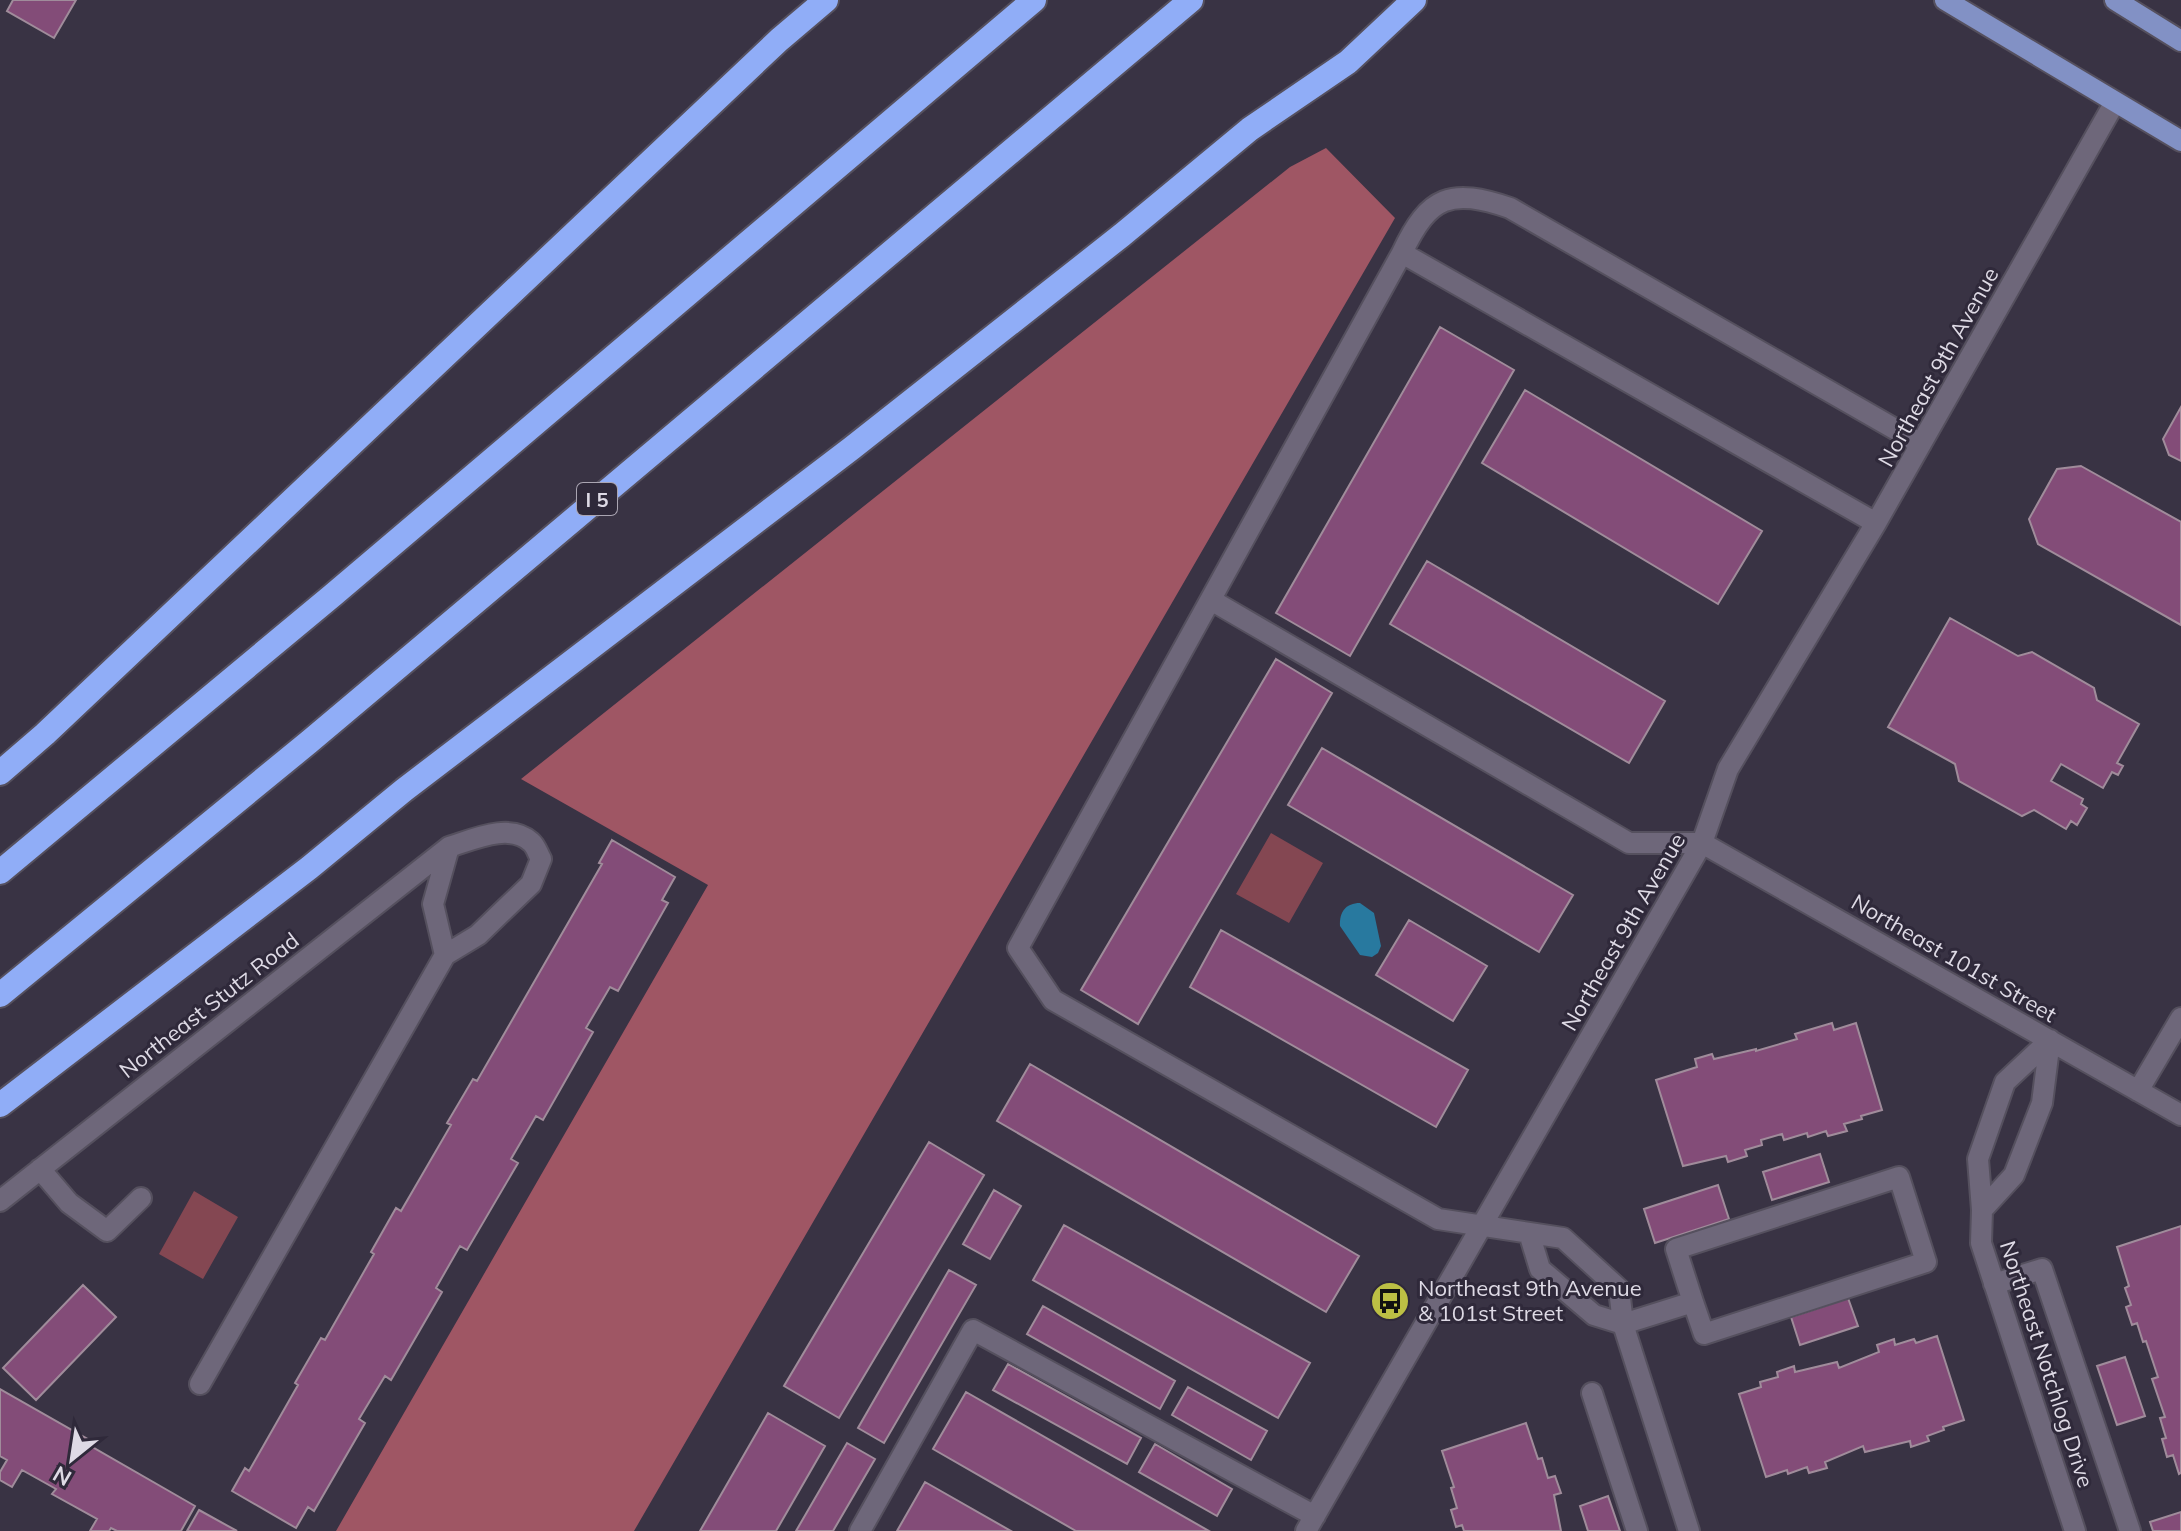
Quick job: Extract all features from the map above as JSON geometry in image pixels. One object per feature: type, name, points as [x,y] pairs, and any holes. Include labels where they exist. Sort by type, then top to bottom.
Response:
[{"type":"highway","points":[[0,773],[45,734],[779,40],[826,0]]},
{"type":"highway","points":[[0,872],[333,595],[1034,0]]},
{"type":"highway","name":"I 5","points":[[0,995],[321,732],[1191,0]]},
{"type":"highway","points":[[0,1105],[309,868],[404,790],[864,438],[1109,245],[1250,129],[1348,62],[1414,0]]},
{"type":"main road","points":[[1945,0],[2181,141]]},
{"type":"main road","points":[[2115,0],[2181,41]]},
{"type":"street","name":"Northeast 9th Avenue","points":[[1311,1523],[1702,843],[1728,769],[1876,523],[2115,102]]},
{"type":"street","points":[[1689,1531],[1623,1324],[1619,1289],[1563,1238],[1438,1219],[1053,1000],[1018,948],[1402,253],[1423,216],[1440,203],[1454,198],[1478,197],[1510,208],[1921,444]]},
{"type":"street","points":[[1402,253],[1876,523]]},
{"type":"street","points":[[1211,600],[1629,843],[1702,843]]},
{"type":"street","points":[[200,1384],[445,955],[478,935],[531,884],[541,859],[533,843],[519,835],[497,833],[449,847],[433,904],[445,955]]},
{"type":"street","name":"Northeast 101st Street","points":[[1702,843],[2181,1115]]},
{"type":"street","name":"Northeast Stutz Road","points":[[0,1201],[449,847]]},
{"type":"street","points":[[2138,1091],[2181,1018]]},
{"type":"street","points":[[1982,1210],[2014,1175],[2020,1161],[2042,1103],[2050,1040]]},
{"type":"street","name":"Northeast Notchlog Drive","points":[[2050,1040],[2005,1082],[1978,1159],[1981,1243],[2075,1531]]},
{"type":"street","points":[[40,1169],[69,1203],[107,1231],[141,1198]]},
{"type":"street","points":[[1899,1177],[1926,1262],[1704,1334],[1693,1302],[1676,1249],[1899,1177]]},
{"type":"street","points":[[1529,1233],[1540,1269],[1594,1315],[1623,1324],[1693,1302]]},
{"type":"street","points":[[1994,1284],[2042,1269],[2130,1531]]},
{"type":"street","points":[[860,1531],[973,1330],[1311,1523]]},
{"type":"street","points":[[1592,1393],[1637,1531]]},
{"type":"shaded area","points":[[1326,148],[1395,218],[634,1531],[336,1531],[708,885],[521,779],[1290,167]]},
{"type":"shaded area","points":[[1271,833],[1323,863],[1289,923],[1236,894]]},
{"type":"shaded area","points":[[194,1191],[238,1217],[203,1279],[159,1254]]},
{"type":"water","points":[[1360,903],[1374,913],[1381,946],[1372,957],[1360,955],[1340,926],[1344,909]]},
{"type":"building","points":[[13,0],[76,0],[54,38],[7,11]]},
{"type":"building","points":[[1440,327],[1514,370],[1350,656],[1276,613]]},
{"type":"building","points":[[1525,390],[1762,531],[1718,604],[1482,463]]},
{"type":"building","points":[[2181,407],[2181,461],[2169,455],[2163,439]]},
{"type":"building","points":[[2081,466],[2181,522],[2181,625],[2038,544],[2029,519],[2057,469]]},
{"type":"building","points":[[1427,561],[1665,701],[1629,763],[1390,624]]},
{"type":"building","points":[[1950,618],[2018,656],[2032,652],[2094,688],[2097,700],[2139,724],[2117,763],[2123,766],[2118,775],[2112,772],[2103,788],[2061,764],[2051,781],[2083,799],[2081,804],[2087,808],[2077,825],[2071,821],[2066,829],[2034,810],[2022,816],[1959,781],[1955,764],[1888,727]]},
{"type":"building","points":[[1276,659],[1332,693],[1138,1024],[1081,990]]},
{"type":"building","points":[[1322,748],[1573,895],[1539,952],[1288,805]]},
{"type":"building","points":[[612,840],[675,877],[662,900],[668,903],[618,991],[610,987],[586,1028],[593,1032],[543,1120],[536,1116],[511,1159],[518,1163],[467,1250],[460,1246],[436,1288],[442,1292],[391,1380],[385,1376],[359,1419],[365,1423],[314,1511],[308,1507],[296,1528],[232,1491],[245,1468],[249,1471],[298,1385],[295,1383],[321,1338],[325,1340],[374,1254],[371,1252],[396,1208],[401,1211],[451,1125],[447,1123],[473,1079],[477,1081],[602,864],[599,863]]},
{"type":"building","points":[[1409,920],[1487,966],[1453,1021],[1376,975]]},
{"type":"building","points":[[1221,930],[1468,1070],[1436,1127],[1190,987]]},
{"type":"building","points":[[1832,1023],[1834,1030],[1856,1023],[1882,1110],[1844,1124],[1847,1131],[1828,1136],[1826,1131],[1808,1137],[1807,1133],[1784,1140],[1782,1134],[1761,1140],[1762,1145],[1745,1150],[1747,1156],[1728,1162],[1726,1156],[1683,1166],[1656,1080],[1697,1067],[1695,1059],[1712,1054],[1714,1059],[1756,1051],[1797,1039],[1795,1034]]},
{"type":"building","points":[[1030,1064],[1359,1256],[1326,1312],[997,1121]]},
{"type":"building","points":[[929,1142],[984,1175],[839,1418],[784,1386]]},
{"type":"building","points":[[1820,1154],[1829,1182],[1772,1200],[1763,1172]]},
{"type":"building","points":[[1718,1185],[1729,1219],[1655,1243],[1644,1209]]},
{"type":"building","points":[[994,1190],[1021,1206],[990,1259],[963,1244]]},
{"type":"building","points":[[1064,1225],[1310,1363],[1278,1418],[1033,1280]]},
{"type":"building","points":[[2181,1226],[2179,1474],[2173,1455],[2167,1457],[2162,1439],[2166,1438],[2160,1418],[2165,1417],[2152,1379],[2158,1377],[2146,1341],[2143,1342],[2137,1323],[2132,1325],[2126,1307],[2131,1305],[2125,1288],[2129,1286],[2117,1247]]},
{"type":"building","points":[[949,1270],[976,1285],[884,1443],[858,1428]]},
{"type":"building","points":[[83,1285],[116,1317],[36,1400],[3,1368]]},
{"type":"building","points":[[1848,1298],[1858,1326],[1800,1345],[1791,1317]]},
{"type":"building","points":[[1043,1306],[1175,1381],[1160,1409],[1027,1334]]},
{"type":"building","points":[[1937,1336],[1964,1420],[1943,1427],[1944,1430],[1927,1436],[1929,1441],[1911,1447],[1910,1441],[1865,1452],[1863,1446],[1825,1462],[1827,1468],[1809,1473],[1807,1467],[1766,1477],[1739,1394],[1761,1387],[1760,1382],[1778,1377],[1777,1372],[1794,1366],[1795,1372],[1837,1362],[1839,1368],[1879,1352],[1877,1345],[1894,1339],[1895,1345],[1914,1339],[1916,1343]]},
{"type":"building","points":[[2125,1357],[2145,1416],[2117,1425],[2097,1366]]},
{"type":"building","points":[[1008,1364],[1141,1438],[1127,1464],[993,1390]]},
{"type":"building","points":[[1188,1387],[1267,1431],[1251,1460],[1172,1415]]},
{"type":"building","points":[[0,1389],[195,1506],[181,1531],[117,1531],[111,1528],[109,1531],[90,1531],[97,1519],[52,1494],[56,1489],[22,1470],[12,1487],[0,1480],[0,1472],[7,1460],[0,1456]]},
{"type":"building","points":[[966,1392],[1209,1531],[1076,1531],[933,1449]]},
{"type":"building","points":[[768,1413],[825,1446],[776,1531],[700,1531]]},
{"type":"building","points":[[1526,1423],[1538,1459],[1542,1458],[1548,1478],[1555,1476],[1561,1493],[1554,1495],[1561,1531],[1464,1531],[1462,1525],[1456,1527],[1451,1510],[1457,1508],[1451,1488],[1454,1487],[1442,1451]]},
{"type":"building","points":[[847,1443],[875,1459],[833,1531],[796,1531]]},
{"type":"building","points":[[1155,1444],[1232,1489],[1217,1516],[1139,1472]]},
{"type":"building","points":[[925,1482],[1011,1531],[897,1531]]},
{"type":"building","points":[[1608,1496],[1620,1531],[1588,1531],[1580,1506]]},
{"type":"building","points":[[199,1510],[237,1531],[187,1531]]},
{"type":"building","points":[[2181,1512],[2181,1531],[2153,1531],[2150,1522]]},
{"type":"place","name":"Northeast 9th Avenue & 101st Street","points":[[1390,1301]]}]
